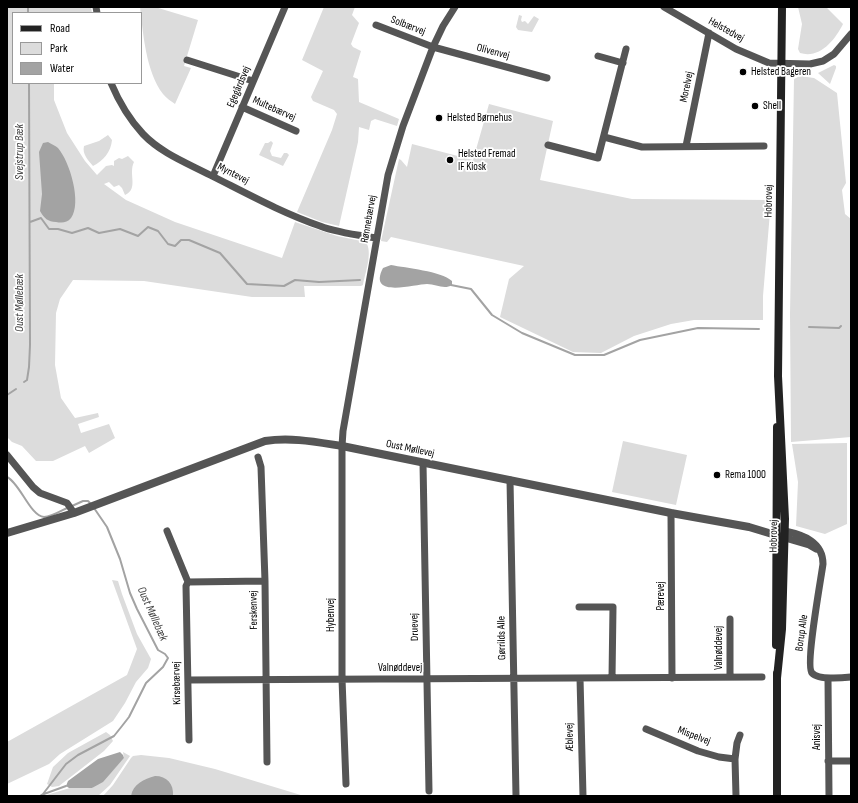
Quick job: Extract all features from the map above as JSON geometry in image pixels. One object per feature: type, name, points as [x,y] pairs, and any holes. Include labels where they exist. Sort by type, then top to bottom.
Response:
[{"type":"main road","name":"Hobrovej","points":[[777,796],[776,443],[779,394],[782,7]]},
{"type":"main road","name":"Hobrovej","points":[[777,678],[782,629],[785,535],[783,443],[779,394]]},
{"type":"street","name":"Egegårdsvej","points":[[213,176],[284,7]]},
{"type":"street","name":"Rønnebærvej","points":[[342,446],[343,431],[388,175],[398,141],[433,47],[442,26],[455,7]]},
{"type":"street","name":"Helstedvej","points":[[664,7],[736,49],[769,63],[810,64],[824,60],[834,54],[851,34]]},
{"type":"street","name":"Solbærvej","points":[[376,25],[433,47]]},
{"type":"street","name":"Morelvej","points":[[686,146],[709,33]]},
{"type":"street","name":"Olivenvej","points":[[433,47],[547,78]]},
{"type":"street","points":[[548,145],[598,158],[626,50]]},
{"type":"street","points":[[598,56],[623,63]]},
{"type":"street","points":[[187,60],[253,81]]},
{"type":"street","name":"Myntevej","points":[[111,84],[118,99],[131,119],[144,135],[167,153],[292,216],[340,232],[377,238]]},
{"type":"street","name":"Multebærvej","points":[[242,106],[296,131]]},
{"type":"street","points":[[604,137],[642,147],[764,146]]},
{"type":"street","name":"Oust Møllevej","points":[[7,533],[74,513],[265,441],[278,439],[300,440],[342,446],[671,513],[749,527],[766,526],[785,535]]},
{"type":"street","name":"Hybenvej","points":[[342,446],[342,679],[346,784]]},
{"type":"street","points":[[7,455],[33,488],[67,502],[74,513]]},
{"type":"street","name":"Ferskenvej","points":[[258,457],[261,467],[265,581],[267,762]]},
{"type":"street","name":"Druevej","points":[[423,463],[429,791]]},
{"type":"street","name":"Gørrilds Alle","points":[[510,480],[516,796]]},
{"type":"street","name":"Pærevej","points":[[671,513],[672,678]]},
{"type":"street","points":[[167,531],[188,582],[265,581]]},
{"type":"street","name":"Borup Alle","points":[[785,535],[809,544],[819,551],[822,556],[823,564],[810,649],[809,667],[812,674],[828,678],[851,677]]},
{"type":"street","name":"Kirsebærvej","points":[[188,582],[186,586],[189,740]]},
{"type":"street","points":[[579,607],[613,607],[612,678]]},
{"type":"street","name":"Valnøddevej","points":[[730,619],[730,677]]},
{"type":"street","name":"Valnøddevej","points":[[188,680],[762,677]]},
{"type":"street","name":"Æblevej","points":[[580,678],[583,796]]},
{"type":"street","name":"Anisvej","points":[[828,678],[829,796]]},
{"type":"street","name":"Mispelvej","points":[[646,729],[698,751],[719,757],[736,758]]},
{"type":"street","points":[[736,796],[736,758],[737,743],[740,735]]},
{"type":"street","points":[[828,761],[851,761]]},
{"type":"green space","points":[[7,7],[91,7],[92,12],[12,12],[12,84],[54,84],[54,100],[67,133],[85,161],[97,175],[106,166],[114,166],[114,161],[119,158],[122,159],[128,156],[134,162],[132,167],[131,189],[125,195],[119,185],[114,187],[109,182],[104,184],[126,200],[175,222],[282,258],[295,222],[337,236],[366,242],[369,252],[368,263],[363,285],[304,286],[305,297],[252,297],[144,281],[73,280],[60,299],[56,313],[55,365],[61,398],[75,418],[98,413],[99,417],[78,424],[81,433],[109,424],[115,438],[89,453],[85,446],[53,461],[36,461],[22,446],[12,442],[7,437]]},
{"type":"green space","points":[[140,7],[155,7],[198,20],[184,66],[191,68],[175,104],[163,94],[153,75],[146,52],[142,28],[142,12],[140,12]]},
{"type":"green space","points":[[324,7],[355,7],[352,15],[359,23],[351,44],[353,47],[361,51],[353,77],[358,79],[359,102],[399,119],[397,126],[375,119],[371,121],[369,130],[359,127],[358,142],[339,226],[322,222],[297,212],[332,130],[337,114],[334,110],[313,101],[311,97],[323,71],[302,60]]},
{"type":"green space","points":[[798,7],[826,7],[843,24],[831,42],[820,51],[807,54],[800,53],[798,49],[802,24]]},
{"type":"green space","points":[[519,15],[522,16],[522,22],[525,21],[528,24],[534,16],[539,19],[532,32],[518,30],[516,27]]},
{"type":"green space","points":[[834,65],[836,68],[830,84],[818,73]]},
{"type":"green space","points":[[800,76],[814,78],[837,93],[846,183],[842,190],[845,214],[851,219],[851,437],[791,442],[790,314],[794,79]]},
{"type":"green space","points":[[489,104],[553,121],[540,180],[632,199],[771,200],[763,296],[763,320],[694,320],[671,324],[634,336],[601,353],[573,352],[500,317],[509,279],[524,266],[391,237],[387,242],[381,241],[399,159],[407,167],[412,144],[473,160]]},
{"type":"green space","points":[[108,135],[112,140],[110,148],[103,159],[93,166],[87,159],[84,146],[99,141]]},
{"type":"green space","points":[[271,141],[273,143],[270,151],[272,156],[281,158],[284,153],[289,155],[283,166],[259,155],[265,143]]},
{"type":"green space","points":[[623,441],[687,455],[676,505],[612,492]]},
{"type":"green space","points":[[847,443],[847,524],[825,534],[796,526],[798,482],[792,444]]},
{"type":"green space","points":[[112,580],[118,581],[137,634],[151,659],[148,668],[136,682],[113,721],[60,754],[49,764],[7,784],[7,742],[127,675],[137,649]]},
{"type":"green space","points":[[106,732],[110,735],[113,741],[104,751],[59,786],[52,787],[47,784],[53,767],[68,753]]},
{"type":"green space","points":[[123,752],[130,756],[110,785],[98,796],[43,796],[70,788],[92,788],[113,770],[124,758]]},
{"type":"green space","points":[[141,755],[169,758],[215,769],[304,796],[103,796],[113,785],[131,758],[133,756]]},
{"type":"water","points":[[48,142],[58,148],[67,163],[75,193],[74,211],[71,218],[64,222],[53,222],[48,220],[40,211],[42,194],[39,152],[43,143]]},
{"type":"water","points":[[391,265],[423,270],[440,275],[452,281],[452,285],[446,287],[427,284],[394,288],[387,287],[381,284],[380,278],[383,268]]},
{"type":"water","points":[[120,752],[124,758],[103,782],[92,788],[69,788],[66,786],[68,781],[98,759]]},
{"type":"water","points":[[155,776],[163,777],[171,784],[173,796],[131,796],[137,785]]},
{"type":"waterway","name":"Svejstrup Bæk","points":[[28,7],[28,12]]},
{"type":"waterway","name":"Oust Møllebæk","points":[[24,382],[27,380],[30,345],[29,84]]},
{"type":"waterway","points":[[30,222],[41,218],[49,229],[58,229],[72,233],[88,228],[99,233],[120,229],[138,236],[148,227],[158,231],[168,244],[175,246],[181,240],[189,240],[220,253],[247,284],[284,286],[295,280],[319,282],[360,280]]},
{"type":"waterway","points":[[451,285],[471,289],[492,315],[522,333],[575,355],[604,355],[640,340],[698,328],[759,329]]},
{"type":"waterway","points":[[809,327],[839,328],[841,326]]},
{"type":"waterway","name":"Oust Møllebæk","points":[[7,395],[16,389]]},
{"type":"waterway","name":"Oust Møllebæk","points":[[7,477],[12,480],[34,511],[39,515],[44,517],[50,516],[67,508]]},
{"type":"waterway","name":"Oust Møllebæk","points":[[72,506],[83,501],[88,501],[90,503]]},
{"type":"waterway","name":"Oust Møllebæk","points":[[40,796],[66,764],[78,755],[114,736],[129,717],[146,683],[163,667],[168,658],[165,654],[158,650],[137,609],[130,593],[120,559],[107,527],[94,508]]},
{"type":"waterway","points":[[44,794],[66,786]]},
{"type":"place","name":"Helsted Bageren","points":[[743,72]]},
{"type":"place","name":"Shell","points":[[755,106]]},
{"type":"place","name":"Helsted Børnehus","points":[[439,118]]},
{"type":"place","name":"Helsted Fremad IF Kiosk","points":[[450,160]]},
{"type":"place","name":"Rema 1000","points":[[717,475]]}]
